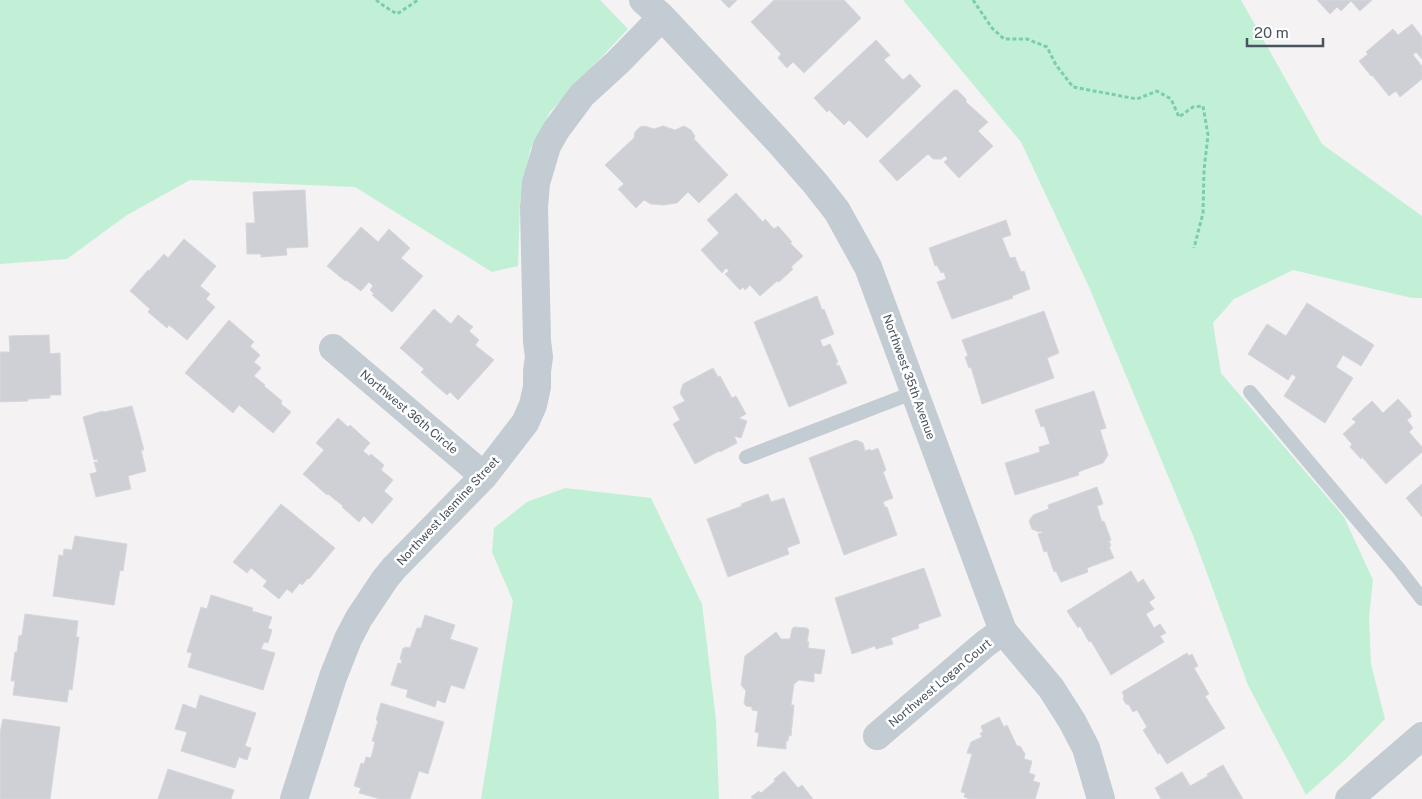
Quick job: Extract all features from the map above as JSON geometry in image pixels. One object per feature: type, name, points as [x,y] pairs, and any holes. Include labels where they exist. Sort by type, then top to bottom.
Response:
[{"type":"street","name":"Northwest 35th Avenue","points":[[653,8],[779,142],[837,211],[868,267],[1003,631],[1051,688],[1072,722],[1086,748],[1101,799]]},
{"type":"street","name":"Northwest Jasmine Street","points":[[294,799],[333,677],[348,639],[359,618],[394,568],[484,476],[525,423],[533,405],[537,387],[539,357],[534,207],[536,183],[547,146],[556,130],[582,95],[618,62],[653,8]]},
{"type":"street","name":"Northwest 36th Circle","points":[[333,348],[484,476]]},
{"type":"street","name":"Northwest Logan Court","points":[[877,736],[979,649],[1003,631]]},
{"type":"street","points":[[1349,799],[1422,736]]},
{"type":"lane","points":[[746,457],[915,392]]},
{"type":"lane","points":[[1250,392],[1400,569],[1422,599]]},
{"type":"path","points":[[376,0],[398,14],[418,0]]},
{"type":"path","points":[[973,0],[992,28],[1004,39],[1027,39],[1047,47],[1056,65],[1073,87],[1137,100],[1157,91],[1171,99],[1179,117],[1193,107],[1203,106],[1208,135],[1204,170],[1203,213],[1194,248]]},
{"type":"green space","points":[[0,0],[600,0],[628,29],[550,112],[530,150],[520,201],[518,266],[492,272],[355,187],[190,180],[127,215],[67,259],[0,264]]},
{"type":"green space","points":[[903,0],[1241,0],[1322,144],[1422,216],[1422,298],[1412,298],[1293,270],[1234,299],[1213,323],[1221,373],[1344,517],[1373,580],[1369,617],[1371,664],[1385,719],[1345,760],[1306,795],[1248,685],[1194,538],[1089,287],[1021,142]]},
{"type":"green space","points":[[565,488],[651,498],[702,604],[716,720],[719,799],[481,799],[513,601],[492,552],[494,528],[527,502]]},
{"type":"building","points":[[721,0],[737,0],[729,8]]},
{"type":"building","points":[[774,0],[844,0],[861,18],[804,73],[793,62],[787,68],[778,58],[781,54],[751,22]]},
{"type":"building","points":[[1317,0],[1372,0],[1360,11],[1351,1],[1341,11],[1337,7],[1330,14]]},
{"type":"building","points":[[1412,24],[1422,37],[1422,59],[1416,52],[1413,55],[1422,66],[1422,79],[1400,97],[1396,91],[1389,96],[1359,61],[1368,54],[1366,52],[1393,29],[1398,35]]},
{"type":"building","points":[[876,40],[890,55],[884,60],[903,80],[910,74],[921,86],[867,138],[849,120],[844,125],[829,110],[827,112],[814,98]]},
{"type":"building","points":[[954,90],[957,90],[966,99],[966,102],[988,122],[978,131],[993,146],[959,178],[944,162],[948,159],[945,156],[941,159],[933,159],[928,154],[897,181],[879,161]]},
{"type":"building","points":[[645,126],[654,129],[663,126],[675,130],[684,126],[691,130],[695,136],[694,139],[728,175],[699,203],[688,192],[677,203],[651,204],[644,200],[636,208],[618,189],[624,184],[605,165],[634,138],[635,132],[640,127]]},
{"type":"building","points":[[305,190],[308,247],[286,248],[287,255],[261,257],[261,254],[247,254],[246,223],[255,223],[253,192]]},
{"type":"building","points":[[736,193],[763,222],[765,219],[774,229],[778,226],[792,242],[790,243],[803,256],[791,267],[793,269],[760,296],[750,285],[745,290],[743,287],[740,290],[725,274],[729,271],[726,268],[722,273],[701,250],[719,233],[707,220]]},
{"type":"building","points":[[1006,220],[1011,235],[1002,238],[1010,258],[1015,257],[1021,272],[1024,271],[1030,289],[1012,296],[1013,298],[952,319],[937,282],[946,279],[944,272],[941,273],[937,265],[935,266],[929,248]]},
{"type":"building","points":[[361,227],[378,242],[389,229],[410,248],[401,258],[423,276],[392,312],[372,295],[374,294],[370,290],[373,286],[369,282],[361,291],[327,266]]},
{"type":"building","points":[[184,239],[216,266],[200,286],[210,294],[206,299],[215,307],[187,340],[169,325],[167,328],[148,312],[150,309],[130,291],[164,254],[168,258]]},
{"type":"building","points":[[817,296],[834,334],[820,340],[823,347],[830,344],[838,362],[836,363],[837,366],[839,365],[847,383],[789,407],[754,322]]},
{"type":"building","points":[[1307,303],[1374,345],[1361,366],[1343,355],[1336,367],[1353,378],[1325,423],[1284,396],[1296,377],[1292,374],[1288,380],[1248,354],[1267,324],[1286,336]]},
{"type":"building","points":[[434,309],[451,324],[458,315],[473,327],[469,331],[479,340],[475,345],[494,360],[458,400],[450,392],[447,395],[433,383],[421,372],[424,369],[400,348]]},
{"type":"building","points":[[1044,311],[1059,353],[1047,358],[1054,378],[982,404],[971,367],[969,368],[965,357],[968,356],[962,340]]},
{"type":"building","points":[[229,320],[254,342],[250,346],[260,355],[254,362],[261,368],[254,376],[282,401],[281,404],[291,412],[273,433],[239,405],[233,413],[185,373]]},
{"type":"building","points":[[49,335],[50,354],[60,353],[61,395],[50,395],[50,398],[28,399],[28,401],[0,402],[0,352],[10,352],[9,336]]},
{"type":"building","points":[[713,368],[718,377],[720,376],[732,398],[736,396],[746,414],[739,418],[747,421],[741,438],[734,436],[737,443],[695,464],[673,424],[680,420],[673,407],[685,401],[680,393],[683,384]]},
{"type":"building","points":[[1094,391],[1106,428],[1100,430],[1108,455],[1103,463],[1078,472],[1079,475],[1015,495],[1005,463],[1040,452],[1039,447],[1050,444],[1044,426],[1041,427],[1035,410]]},
{"type":"building","points":[[1398,399],[1411,413],[1412,416],[1407,420],[1413,428],[1409,432],[1422,447],[1422,452],[1386,484],[1362,457],[1361,459],[1350,447],[1352,444],[1343,434],[1356,422],[1352,419],[1372,401],[1383,413]]},
{"type":"building","points":[[132,406],[144,450],[141,450],[146,471],[128,476],[131,489],[96,497],[90,474],[97,472],[94,462],[98,462],[97,459],[94,460],[83,417]]},
{"type":"building","points":[[338,418],[348,427],[350,425],[370,443],[363,451],[369,456],[371,454],[384,465],[381,470],[393,480],[384,491],[393,499],[372,524],[364,516],[359,522],[343,506],[303,474],[324,450],[316,443]]},
{"type":"building","points":[[856,440],[863,443],[865,451],[878,448],[886,470],[883,472],[893,498],[883,502],[885,507],[887,507],[897,535],[844,555],[809,458]]},
{"type":"building","points":[[1422,484],[1422,517],[1406,498]]},
{"type":"building","points":[[1097,487],[1103,504],[1097,506],[1111,540],[1109,541],[1111,546],[1109,547],[1114,558],[1087,568],[1088,572],[1061,582],[1056,571],[1054,572],[1047,551],[1044,552],[1038,534],[1042,533],[1042,531],[1039,532],[1032,529],[1029,521],[1033,515],[1049,509],[1048,505]]},
{"type":"building","points":[[768,494],[771,502],[784,498],[800,543],[787,548],[789,554],[728,577],[707,519]]},
{"type":"building","points":[[281,504],[335,548],[309,579],[302,585],[300,583],[292,593],[287,589],[279,599],[263,586],[267,581],[251,568],[247,573],[233,562]]},
{"type":"building","points":[[75,536],[127,544],[123,571],[120,570],[114,605],[53,596],[59,555],[63,556],[64,549],[72,550]]},
{"type":"building","points":[[924,568],[941,616],[918,624],[919,628],[891,638],[893,644],[876,649],[875,646],[852,654],[835,598]]},
{"type":"building","points":[[1131,571],[1138,583],[1143,579],[1155,598],[1149,602],[1154,609],[1146,614],[1154,628],[1160,624],[1166,633],[1160,636],[1164,642],[1111,675],[1091,641],[1089,642],[1080,626],[1078,628],[1067,611]]},
{"type":"building","points":[[211,595],[253,608],[252,611],[272,617],[268,628],[272,630],[268,643],[264,642],[261,649],[275,653],[263,690],[188,667],[192,653],[187,652],[201,607],[207,609]]},
{"type":"building","points":[[25,614],[78,621],[76,637],[79,637],[72,690],[69,689],[67,702],[13,695],[15,681],[11,681],[15,652],[17,652],[19,636],[22,635]]},
{"type":"building","points":[[425,615],[455,625],[450,639],[478,648],[464,689],[451,685],[445,703],[437,700],[435,707],[406,697],[408,690],[391,685],[398,663],[401,664],[402,660],[400,659],[403,648],[410,648],[417,628],[421,628]]},
{"type":"building","points":[[794,627],[807,628],[809,630],[808,648],[825,650],[821,674],[814,673],[814,682],[799,680],[794,684],[791,705],[794,705],[791,736],[789,735],[788,741],[786,741],[786,749],[757,746],[759,733],[755,732],[758,711],[752,710],[752,707],[746,706],[744,703],[746,691],[741,685],[745,656],[776,632],[781,639],[790,639]]},
{"type":"building","points":[[1187,653],[1189,656],[1192,654],[1198,666],[1194,668],[1209,694],[1205,696],[1225,728],[1167,764],[1160,753],[1158,754],[1143,730],[1147,727],[1137,710],[1133,712],[1129,705],[1126,704],[1122,692]]},
{"type":"building","points":[[200,695],[256,713],[245,746],[251,748],[247,760],[239,757],[235,768],[181,751],[187,732],[175,729],[183,704],[196,709]]},
{"type":"building","points":[[381,703],[444,722],[428,774],[419,771],[410,799],[380,799],[359,793],[361,788],[354,786],[361,763],[364,764],[366,757],[371,758],[375,742],[372,741]]},
{"type":"building","points":[[999,717],[1004,727],[1007,725],[1017,746],[1020,746],[1025,754],[1024,759],[1032,761],[1029,773],[1035,775],[1033,781],[1040,783],[1035,799],[970,799],[964,797],[965,793],[961,792],[972,754],[967,753],[971,742],[982,737],[980,733],[983,732],[981,726]]},
{"type":"building","points":[[3,719],[60,727],[50,799],[0,799],[0,732]]},
{"type":"building","points":[[1223,765],[1243,799],[1161,799],[1155,788],[1182,772],[1190,786]]},
{"type":"building","points":[[168,769],[234,790],[231,799],[158,799]]},
{"type":"building","points":[[784,771],[798,788],[802,785],[813,799],[753,799],[751,797],[759,791],[761,793]]}]
